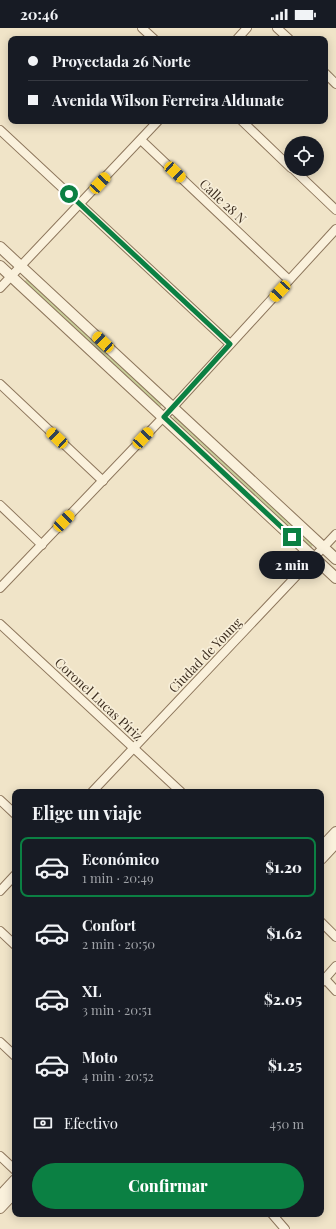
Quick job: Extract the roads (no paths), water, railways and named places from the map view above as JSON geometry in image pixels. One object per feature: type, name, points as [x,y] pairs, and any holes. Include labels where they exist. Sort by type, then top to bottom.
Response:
[{"type":"street","points":[[142,28],[151,36]]},
{"type":"street","points":[[239,36],[247,28]]},
{"type":"street","points":[[277,28],[286,36]]},
{"type":"street","points":[[328,76],[336,84]]},
{"type":"street","points":[[0,288],[155,124]]},
{"type":"street","points":[[245,124],[284,160]]},
{"type":"street","points":[[0,130],[230,344]]},
{"type":"street","name":"Calle 28 N","points":[[141,140],[289,280]]},
{"type":"street","points":[[300,176],[336,210]]},
{"type":"street","points":[[0,588],[164,417],[336,229]]},
{"type":"street","points":[[0,246],[336,559]]},
{"type":"street","points":[[0,266],[336,578]]},
{"type":"street","points":[[0,384],[103,481]]},
{"type":"street","points":[[0,505],[42,545]]},
{"type":"street","name":"Ciudad de Young","points":[[95,789],[133,747],[315,558],[336,534]]},
{"type":"street","name":"Coronel Lucas Píriz","points":[[0,624],[178,789]]},
{"type":"street","points":[[0,800],[12,811]]},
{"type":"street","points":[[324,845],[336,832]]},
{"type":"street","points":[[324,856],[336,844]]},
{"type":"street","points":[[0,891],[12,878]]},
{"type":"street","points":[[324,925],[336,937]]},
{"type":"street","points":[[0,931],[12,942]]},
{"type":"street","points":[[324,980],[336,966]]},
{"type":"street","points":[[324,982],[336,991]]},
{"type":"street","points":[[0,1042],[12,1053]]},
{"type":"street","points":[[0,1156],[12,1167]]},
{"type":"street","points":[[0,1196],[12,1183]]},
{"type":"street","points":[[0,1208],[12,1195]]},
{"type":"street","points":[[275,1217],[285,1229]]}]
